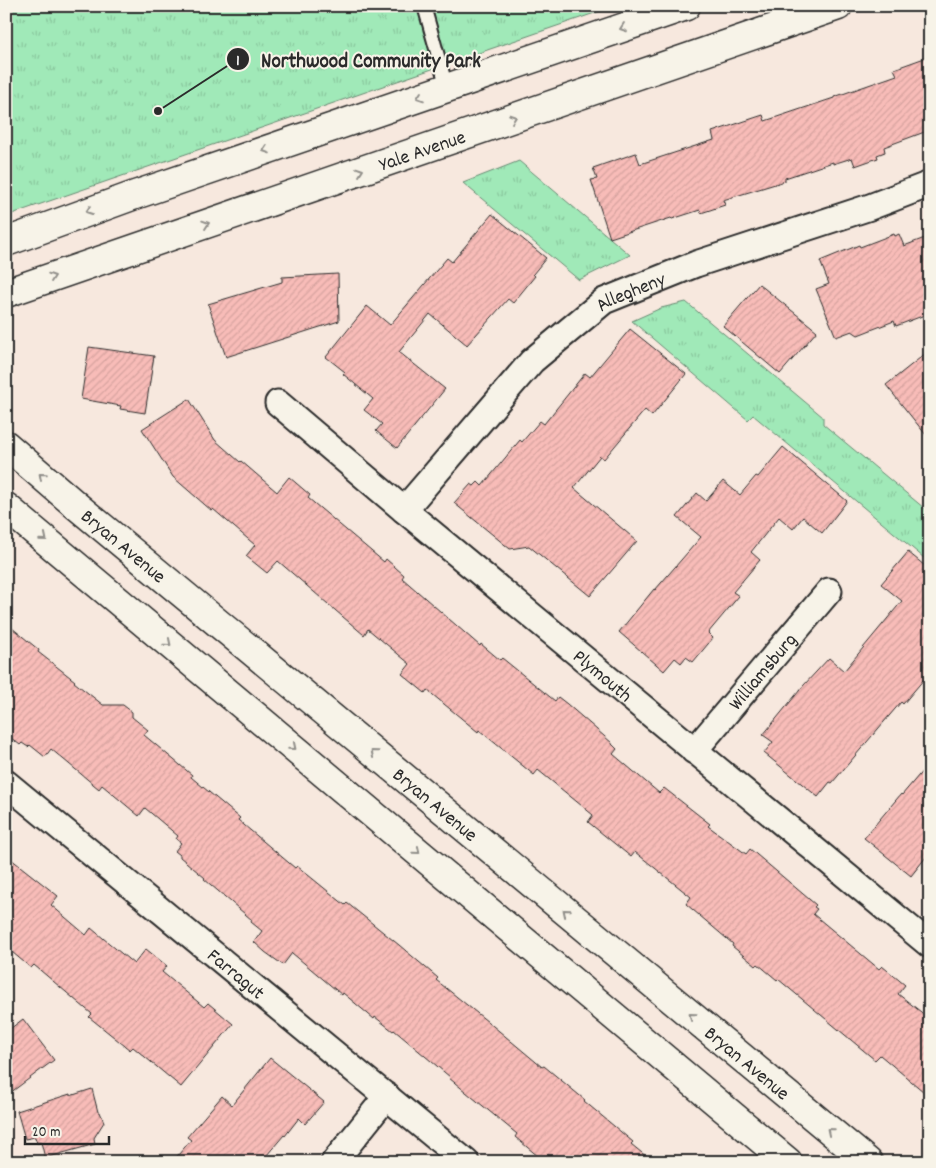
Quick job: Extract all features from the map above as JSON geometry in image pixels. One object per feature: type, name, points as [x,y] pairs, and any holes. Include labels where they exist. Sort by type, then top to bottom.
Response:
[{"type":"main road","points":[[6,242],[135,195],[686,6]]},
{"type":"main road","name":"Yale Avenue","points":[[6,293],[838,6]]},
{"type":"main road","name":"Bryan Avenue","points":[[6,445],[86,514],[868,1162]]},
{"type":"main road","points":[[6,507],[788,1162]]},
{"type":"street","name":"Allegheny","points":[[404,510],[532,361],[604,301],[696,264],[870,207],[930,184]]},
{"type":"street","name":"Plymouth","points":[[278,403],[404,510],[930,946]]},
{"type":"street","name":"Williamsburg","points":[[694,751],[829,591]]},
{"type":"street","name":"Farragut","points":[[6,783],[466,1162]]},
{"type":"street","points":[[334,1162],[387,1096]]},
{"type":"lane","points":[[424,6],[447,88]]},
{"type":"green space","points":[[6,6],[615,6],[6,216]]},
{"type":"green space","points":[[519,161],[630,255],[579,280],[463,183]]},
{"type":"green space","points":[[686,302],[823,417],[823,424],[930,513],[930,563],[753,415],[748,420],[632,321],[661,308]]},
{"type":"building","points":[[930,56],[930,130],[884,147],[885,152],[877,155],[878,158],[855,166],[852,158],[833,164],[833,162],[785,178],[785,181],[723,200],[725,205],[701,213],[700,210],[671,218],[610,238],[591,180],[597,179],[593,168],[636,153],[640,164],[714,140],[712,132],[763,115],[765,121],[834,98],[897,75],[894,69]]},
{"type":"building","points":[[492,214],[546,258],[533,274],[535,276],[513,303],[508,299],[467,345],[430,314],[399,352],[445,389],[397,448],[376,431],[382,424],[364,410],[373,399],[326,357],[367,306],[390,325],[447,258],[452,262]]},
{"type":"building","points":[[894,234],[895,236],[899,234],[904,246],[930,236],[930,313],[896,326],[894,321],[858,335],[852,331],[836,337],[816,289],[829,284],[820,261],[859,245],[860,247]]},
{"type":"building","points":[[338,274],[339,321],[226,357],[208,304],[282,282],[282,277]]},
{"type":"building","points":[[759,284],[817,331],[780,374],[723,326]]},
{"type":"building","points":[[630,329],[686,374],[652,416],[645,410],[604,459],[600,456],[574,488],[637,541],[590,596],[529,546],[510,549],[454,503],[471,484],[474,486],[478,482],[482,486],[520,440],[522,442],[540,421],[544,424],[585,373],[590,377]]},
{"type":"building","points":[[89,347],[154,356],[145,413],[120,409],[121,406],[81,399]]},
{"type":"building","points":[[930,350],[930,440],[886,385]]},
{"type":"building","points":[[189,399],[215,440],[240,462],[277,492],[289,477],[310,495],[308,498],[384,562],[386,559],[404,575],[402,578],[480,646],[481,644],[500,660],[502,658],[555,701],[558,697],[567,704],[612,743],[617,749],[613,754],[659,793],[664,788],[710,824],[708,826],[746,854],[750,849],[816,905],[814,907],[817,909],[813,914],[879,969],[882,966],[905,985],[898,994],[930,1019],[930,1097],[880,1055],[875,1060],[778,979],[758,964],[756,966],[732,946],[733,944],[686,904],[691,897],[635,852],[631,857],[588,822],[593,815],[538,770],[534,775],[427,690],[425,693],[402,674],[410,664],[368,629],[364,635],[278,561],[267,573],[246,556],[255,545],[173,477],[142,429]]},
{"type":"building","points":[[783,447],[847,501],[822,533],[803,517],[793,529],[779,517],[751,552],[760,560],[733,592],[739,596],[708,633],[713,638],[693,662],[686,657],[681,663],[675,658],[664,671],[619,632],[654,589],[701,537],[677,517],[697,493],[706,501],[723,481],[740,495]]},
{"type":"building","points":[[908,552],[930,570],[930,672],[903,704],[901,702],[818,797],[764,753],[773,742],[763,735],[829,658],[844,671],[902,601],[881,584]]},
{"type":"building","points":[[6,623],[103,705],[123,705],[132,712],[132,717],[148,730],[144,735],[240,818],[238,820],[295,868],[297,866],[345,905],[347,903],[399,945],[438,978],[436,980],[585,1100],[633,1142],[631,1144],[653,1162],[545,1162],[515,1137],[517,1134],[394,1030],[375,1017],[374,1019],[343,993],[342,995],[292,953],[283,965],[265,952],[254,942],[262,931],[180,857],[175,851],[181,843],[176,839],[178,836],[145,808],[139,816],[102,785],[99,789],[51,749],[45,757],[30,745],[28,747],[22,743],[20,745],[6,734]]},
{"type":"building","points":[[930,762],[930,852],[911,876],[864,838]]},
{"type":"building","points":[[6,855],[58,896],[51,905],[86,935],[91,928],[134,964],[146,949],[167,966],[162,972],[204,1007],[208,1003],[233,1024],[181,1087],[133,1047],[130,1050],[89,1017],[92,1014],[34,965],[31,968],[6,947]]},
{"type":"building","points":[[23,1019],[54,1060],[6,1096],[6,1032]]},
{"type":"building","points":[[270,1058],[324,1102],[305,1124],[299,1118],[261,1162],[172,1162],[191,1140],[187,1137],[222,1096],[232,1105]]},
{"type":"building","points":[[92,1089],[98,1112],[100,1112],[104,1122],[94,1138],[95,1144],[45,1158],[41,1142],[37,1143],[35,1137],[25,1139],[17,1111]]},
{"type":"place","name":"Northwood Community Park","points":[[158,111]]}]
